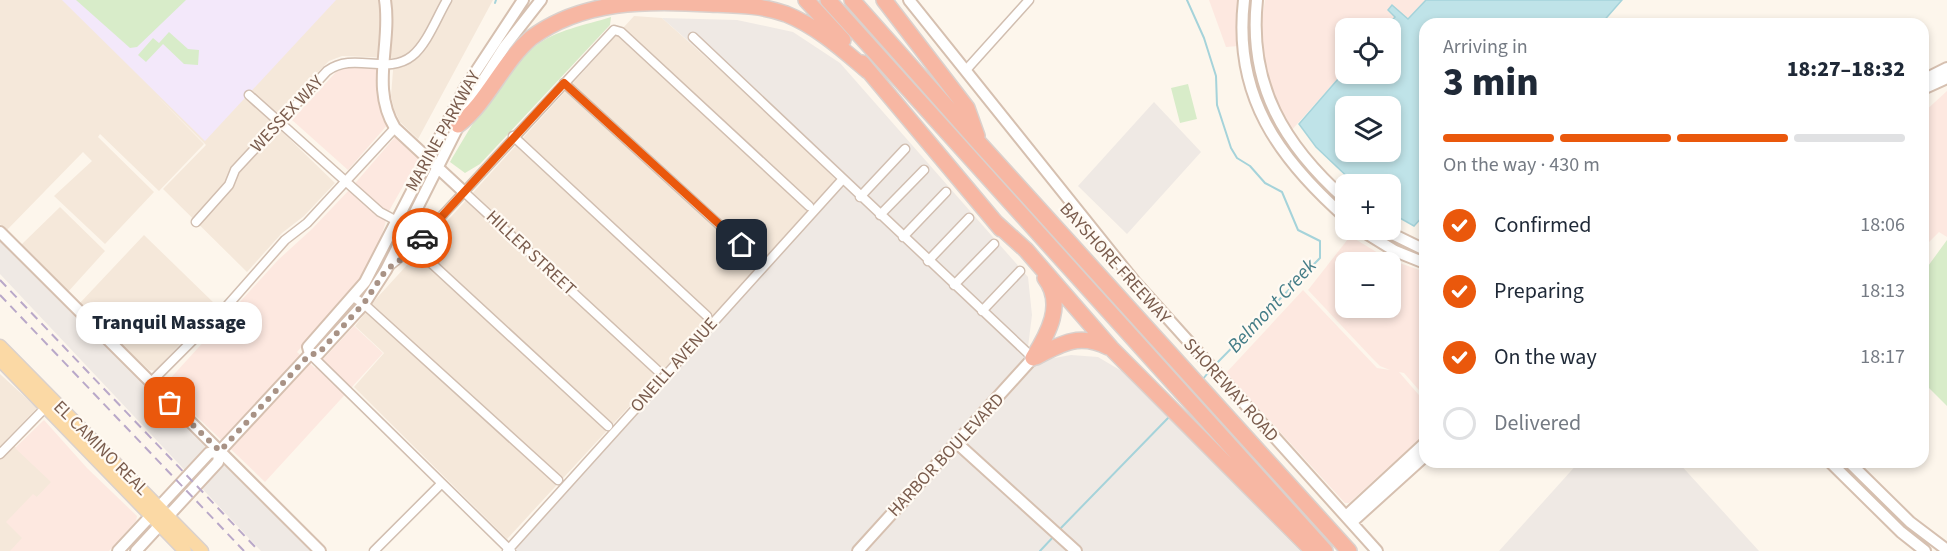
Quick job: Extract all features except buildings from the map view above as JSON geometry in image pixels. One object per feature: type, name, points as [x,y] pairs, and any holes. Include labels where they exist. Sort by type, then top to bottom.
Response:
[{"type":"highway","points":[[458,125],[468,118],[501,72],[532,38],[572,14],[613,2],[652,0],[775,10],[818,31],[868,71]]},
{"type":"highway","points":[[806,0],[1043,275],[1052,291],[1053,318],[1034,358]]},
{"type":"highway","name":"BAYSHORE FREEWAY","points":[[828,0],[1325,551]]},
{"type":"highway","name":"BAYSHORE FREEWAY","points":[[852,0],[1349,551]]},
{"type":"highway","points":[[884,0],[967,108],[980,144]]},
{"type":"highway","points":[[995,222],[1026,250],[1111,348],[1312,551]]},
{"type":"highway","points":[[1034,358],[1072,340],[1091,340],[1111,348]]},
{"type":"main road","name":"HILLER STREET","points":[[385,0],[387,21],[381,88],[385,109],[395,128],[465,192]]},
{"type":"main road","name":"MARINE PARKWAY","points":[[523,0],[475,70],[427,158],[369,275],[308,346],[310,354],[318,354],[364,303],[386,270],[458,125],[495,61],[541,0]]},
{"type":"main road","name":"SHOREWAY ROAD","points":[[909,0],[1135,282],[1377,551]]},
{"type":"main road","points":[[1244,0],[1242,41],[1245,66],[1260,113],[1270,134],[1304,179],[1335,208]]},
{"type":"main road","points":[[1257,0],[1257,52],[1272,108],[1302,156],[1335,189]]},
{"type":"main road","points":[[1929,77],[1947,68]]},
{"type":"main road","points":[[1929,86],[1947,78]]},
{"type":"main road","points":[[0,232],[320,551]]},
{"type":"main road","points":[[1401,238],[1419,247]]},
{"type":"main road","points":[[1377,240],[1395,251],[1419,261]]},
{"type":"main road","name":"EL CAMINO REAL","points":[[0,346],[156,512]]},
{"type":"main road","points":[[136,551],[218,462],[220,451],[310,354]]},
{"type":"main road","name":"HARBOR BOULEVARD","points":[[858,551],[1034,358]]},
{"type":"main road","name":"EL CAMINO REAL","points":[[0,360],[165,521],[202,551]]},
{"type":"main road","points":[[958,444],[1076,551]]},
{"type":"main road","points":[[1349,519],[1419,449]]},
{"type":"main road","points":[[118,551],[209,453],[220,451]]},
{"type":"main road","points":[[1349,519],[1419,461]]},
{"type":"main road","points":[[1836,468],[1901,532],[1925,551]]},
{"type":"main road","points":[[1855,468],[1910,522],[1947,550]]},
{"type":"main road","name":"EL CAMINO REAL","points":[[165,521],[185,551]]},
{"type":"street","name":"WESSEX WAY","points":[[196,222],[229,185],[235,170],[336,64],[352,62],[382,64],[405,61],[418,51],[447,0]]},
{"type":"street","points":[[966,70],[1029,0]]},
{"type":"street","points":[[386,270],[413,247],[611,31],[616,30],[809,206]]},
{"type":"street","points":[[693,37],[860,197],[1034,358]]},
{"type":"street","points":[[564,83],[759,261]]},
{"type":"street","points":[[249,95],[380,212],[395,220]]},
{"type":"street","points":[[150,383],[226,306],[285,240],[307,223],[395,128]]},
{"type":"street","points":[[513,136],[707,316]]},
{"type":"street","points":[[860,197],[905,149]]},
{"type":"street","points":[[880,215],[924,170]]},
{"type":"street","name":"ONEILL AVENUE","points":[[509,550],[842,180]]},
{"type":"street","name":"HILLER STREET","points":[[465,192],[657,370]]},
{"type":"street","points":[[903,237],[946,192]]},
{"type":"street","points":[[928,261],[969,218]]},
{"type":"street","points":[[388,235],[413,247],[608,426]]},
{"type":"street","points":[[954,285],[994,244]]},
{"type":"street","points":[[982,311],[1020,271]]},
{"type":"street","points":[[352,297],[364,303],[558,480]]},
{"type":"street","points":[[310,354],[509,550]]},
{"type":"street","points":[[0,454],[46,407]]},
{"type":"street","points":[[374,551],[441,484]]},
{"type":"shaded area","points":[[0,0],[493,0],[418,139],[400,122],[394,109],[391,96],[394,58],[342,56],[329,61],[270,120],[335,183],[304,216],[282,233],[247,272],[163,189],[206,145],[155,94],[204,144],[159,191],[100,134],[98,137],[154,192],[105,244],[54,196],[92,161],[83,152],[6,231],[0,224]]},
{"type":"shaded area","points":[[62,0],[336,0],[205,141]]},
{"type":"shaded area","points":[[1209,0],[1241,0],[1238,46],[1226,47]]},
{"type":"shaded area","points":[[1265,0],[1426,0],[1408,19],[1392,5],[1395,18],[1335,18],[1335,82],[1289,133],[1269,92],[1259,39]]},
{"type":"shaded area","points":[[634,16],[662,18],[766,111],[837,181],[507,539],[354,387],[384,353],[355,326],[376,299]]},
{"type":"shaded area","points":[[662,18],[737,20],[793,32],[840,63],[1028,277],[1032,315],[1026,363],[1071,355],[1098,357],[1125,373],[1300,551],[514,551],[842,176]]},
{"type":"shaded area","points":[[358,65],[379,69],[378,90],[389,123],[348,170],[292,120],[336,72]]},
{"type":"shaded area","points":[[1947,91],[1947,237],[1939,232],[1929,242],[1929,108]]},
{"type":"shaded area","points":[[1154,102],[1201,152],[1127,234],[1078,186]]},
{"type":"shaded area","points":[[395,137],[419,158],[389,211],[372,267],[297,352],[315,368],[354,326],[383,353],[265,482],[167,388],[167,382],[278,260],[312,229],[351,188]]},
{"type":"shaded area","points":[[60,207],[105,251],[67,293],[21,245]]},
{"type":"shaded area","points":[[144,235],[216,305],[155,371],[149,370],[79,304]]},
{"type":"shaded area","points":[[0,240],[221,457],[322,551],[261,551],[0,274]]},
{"type":"shaded area","points":[[1347,240],[1357,240],[1376,252],[1338,252]]},
{"type":"shaded area","points":[[1335,256],[1335,318],[1401,318],[1401,264],[1419,270],[1419,390],[1404,373],[1399,372],[1419,395],[1419,439],[1349,503],[1345,503],[1226,373],[1303,290],[1377,368],[1390,370],[1380,366],[1308,290]]},
{"type":"shaded area","points":[[0,374],[37,408],[7,439],[52,482],[11,524],[25,538],[13,551],[0,551]]},
{"type":"shaded area","points":[[44,420],[87,468],[137,516],[136,521],[109,551],[10,551],[22,538],[6,522],[33,494],[37,497],[51,482],[15,448]]},
{"type":"shaded area","points":[[1574,468],[1683,468],[1759,551],[1499,551]]},
{"type":"green space","points":[[76,0],[186,0],[137,47],[130,48]]},
{"type":"green space","points":[[611,17],[610,25],[480,164],[465,173],[450,162],[488,101],[522,57],[551,36]]},
{"type":"green space","points":[[169,32],[188,49],[199,50],[198,65],[184,64],[163,44],[146,62],[138,55],[153,38],[159,43]]},
{"type":"green space","points":[[1188,84],[1197,119],[1180,123],[1171,88]]},
{"type":"green space","points":[[1947,240],[1947,406],[1929,388],[1929,265]]},
{"type":"water","points":[[1426,0],[1622,0],[1606,18],[1419,18],[1419,221],[1414,226],[1401,219],[1401,174],[1344,174],[1316,147],[1299,124],[1335,83],[1401,84],[1401,18],[1394,18],[1388,10],[1392,5],[1408,19]]},
{"type":"waterway","name":"Belmont Creek","points":[[1187,0],[1204,38],[1216,76],[1217,105],[1231,148],[1237,158],[1250,166],[1265,183],[1282,192],[1298,230],[1320,241],[1320,258],[1215,365]]},
{"type":"waterway","name":"Belmont Creek","points":[[1203,379],[1211,369]]},
{"type":"waterway","name":"Belmont Creek","points":[[1058,531],[1169,417]]},
{"type":"waterway","name":"Belmont Creek","points":[[1040,551],[1055,535]]},
{"type":"railway","points":[[0,280],[259,551]]},
{"type":"railway","points":[[0,295],[244,551]]},
{"type":"way so far","points":[[170,403],[220,451],[310,354],[318,354],[329,343],[364,303],[386,270],[400,260],[422,238]]},
{"type":"place","name":"Tranquil Massage","points":[[170,403]]},
{"type":"route","points":[[422,238],[513,136],[564,83],[742,245]]}]
